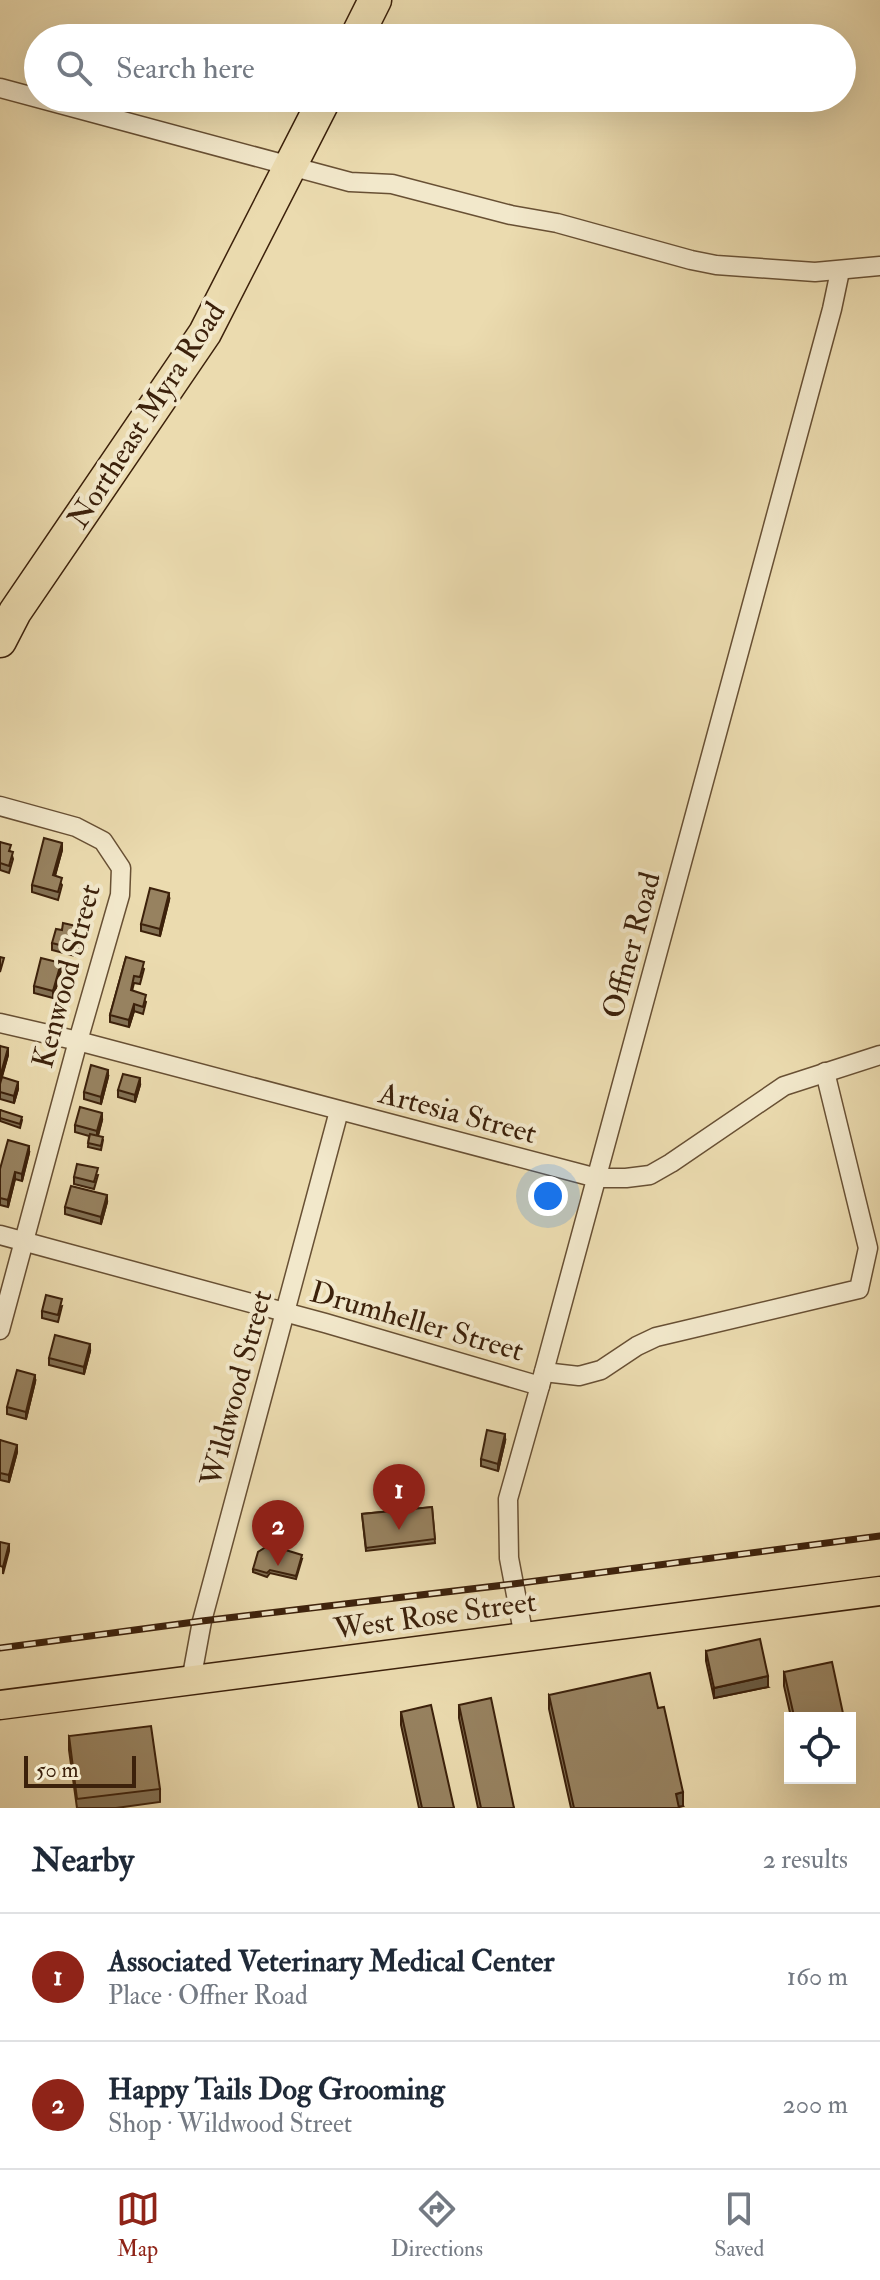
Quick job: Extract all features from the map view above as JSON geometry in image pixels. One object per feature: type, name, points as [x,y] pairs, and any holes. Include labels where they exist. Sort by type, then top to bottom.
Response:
[{"type":"highway","points":[[363,24],[375,0]]},
{"type":"highway","name":"Northeast Myra Road","points":[[0,641],[15,612],[205,333],[318,112]]},
{"type":"main road","name":"West Rose Street","points":[[0,1705],[880,1591]]},
{"type":"street","points":[[0,88],[24,94]]},
{"type":"street","points":[[90,112],[350,182],[392,184],[704,262],[800,272],[880,266]]},
{"type":"street","name":"Offner Road","points":[[524,1637],[509,1558],[508,1499],[840,271]]},
{"type":"street","name":"Kenwood Street","points":[[0,806],[76,827],[103,841],[121,868],[120,895],[0,1330]]},
{"type":"street","name":"Artesia Street","points":[[0,1023],[597,1178],[650,1175],[784,1086],[880,1055]]},
{"type":"street","name":"Drumheller Street","points":[[0,1235],[542,1379],[579,1376],[601,1370],[656,1337],[859,1289],[868,1248],[825,1072]]},
{"type":"street","name":"Wildwood Street","points":[[191,1681],[202,1621],[339,1111]]},
{"type":"building","points":[[44,838],[62,843],[53,875],[62,878],[58,892],[32,885]]},
{"type":"building","points":[[0,842],[11,845],[9,851],[13,852],[9,866],[0,863]]},
{"type":"building","points":[[150,888],[169,893],[160,929],[141,924]]},
{"type":"building","points":[[63,923],[85,928],[79,950],[52,943],[56,929],[62,930]]},
{"type":"building","points":[[126,957],[144,962],[140,977],[134,976],[131,990],[146,995],[143,1007],[134,1004],[129,1020],[110,1015]]},
{"type":"building","points":[[41,958],[61,963],[53,991],[34,986]]},
{"type":"building","points":[[0,1046],[8,1048],[0,1077]]},
{"type":"building","points":[[91,1065],[108,1070],[101,1097],[84,1092]]},
{"type":"building","points":[[123,1074],[140,1078],[135,1095],[118,1090]]},
{"type":"building","points":[[2,1077],[18,1082],[14,1096],[0,1092]]},
{"type":"building","points":[[80,1107],[102,1113],[97,1131],[75,1125]]},
{"type":"building","points":[[0,1110],[22,1117],[20,1124],[0,1118]]},
{"type":"building","points":[[90,1134],[103,1137],[101,1146],[88,1143]]},
{"type":"building","points":[[8,1140],[29,1146],[22,1174],[15,1172],[8,1200],[0,1198],[0,1169]]},
{"type":"building","points":[[77,1164],[98,1168],[94,1182],[74,1177]]},
{"type":"building","points":[[71,1186],[107,1195],[101,1217],[65,1207]]},
{"type":"building","points":[[46,1295],[62,1299],[58,1315],[42,1311]]},
{"type":"building","points":[[55,1335],[90,1344],[84,1367],[49,1358]]},
{"type":"building","points":[[17,1370],[35,1375],[26,1412],[7,1407]]},
{"type":"building","points":[[487,1430],[505,1434],[498,1464],[481,1459]]},
{"type":"building","points":[[0,1440],[17,1445],[9,1475],[0,1473]]},
{"type":"building","points":[[432,1507],[435,1539],[366,1548],[362,1514]]},
{"type":"building","points":[[0,1542],[9,1544],[3,1567],[0,1566]]},
{"type":"building","points":[[269,1545],[302,1555],[296,1576],[253,1569],[258,1552]]},
{"type":"building","points":[[760,1639],[768,1676],[714,1688],[706,1651]]},
{"type":"building","points":[[832,1662],[843,1712],[793,1712],[784,1672]]},
{"type":"building","points":[[650,1673],[658,1708],[664,1707],[683,1792],[676,1794],[679,1808],[574,1808],[549,1695]]},
{"type":"building","points":[[491,1698],[514,1808],[481,1808],[459,1705]]},
{"type":"building","points":[[431,1705],[454,1808],[422,1808],[401,1712]]},
{"type":"building","points":[[151,1726],[160,1789],[77,1799],[69,1736]]},
{"type":"railway","points":[[0,1648],[880,1536]]},
{"type":"place","name":"Associated Veterinary Medical Center","points":[[399,1530]]},
{"type":"place","name":"Happy Tails Dog Grooming","points":[[278,1566]]}]
